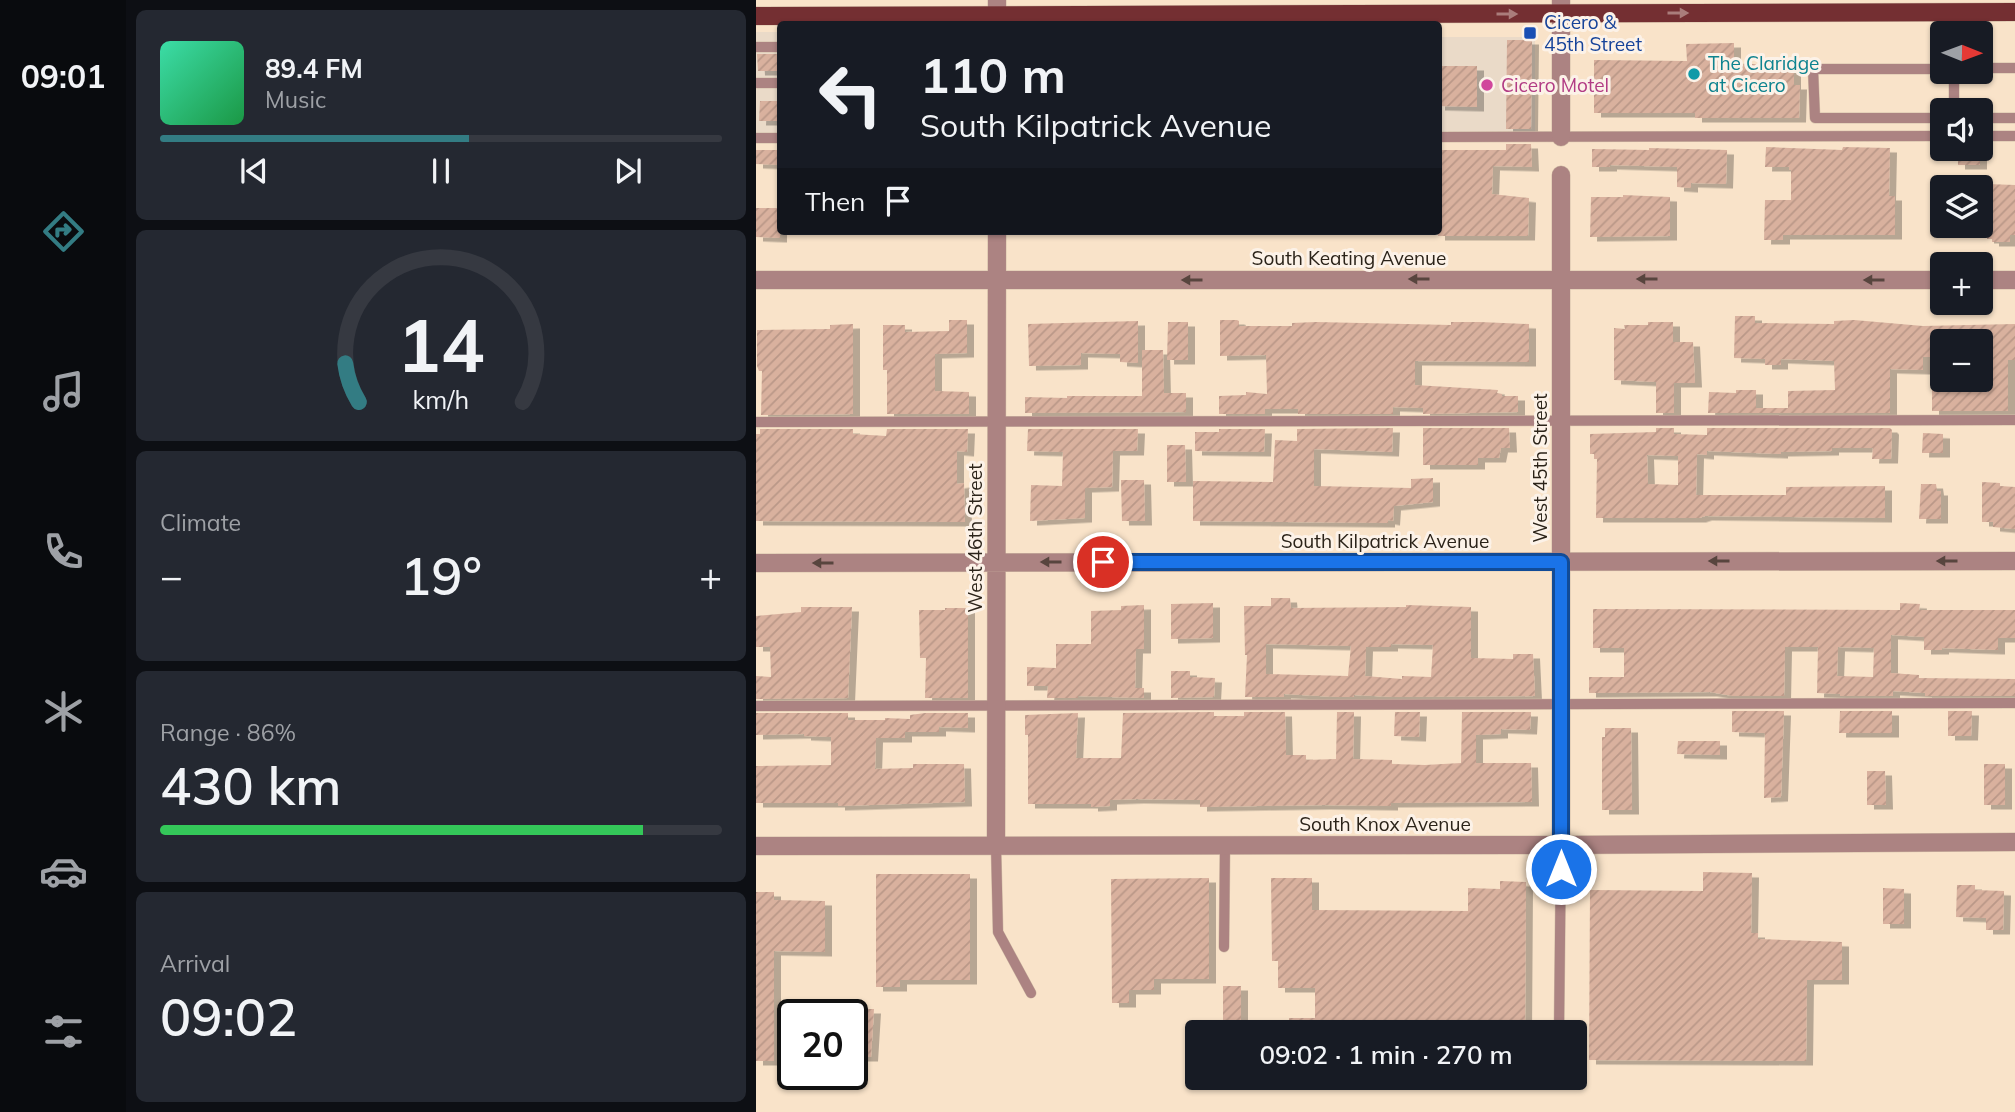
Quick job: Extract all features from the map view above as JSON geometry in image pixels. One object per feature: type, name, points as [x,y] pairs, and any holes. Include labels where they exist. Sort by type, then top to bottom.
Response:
[{"type":"main road","points":[[756,16],[853,20],[1561,7],[2015,12]]},
{"type":"street","points":[[1561,7],[1561,137]]},
{"type":"street","name":"West 45th Street","points":[[1561,175],[1561,845]]},
{"type":"street","name":"West 46th Street","points":[[996,846],[997,235]]},
{"type":"street","name":"South Keating Avenue","points":[[756,280],[1930,280]]},
{"type":"street","points":[[1993,280],[2015,280]]},
{"type":"street","name":"South Kilpatrick Avenue","points":[[756,563],[2015,561]]},
{"type":"street","name":"South Knox Avenue","points":[[756,846],[2015,842]]},
{"type":"lane","points":[[756,47],[777,48]]},
{"type":"lane","points":[[1993,68],[2015,68]]},
{"type":"lane","points":[[1930,69],[1813,69],[1815,118],[1930,118]]},
{"type":"lane","points":[[776,71],[777,77]]},
{"type":"lane","points":[[756,83],[777,83]]},
{"type":"lane","points":[[1993,118],[2015,118]]},
{"type":"lane","points":[[1442,137],[1930,136]]},
{"type":"lane","points":[[1993,136],[2015,136]]},
{"type":"lane","points":[[756,138],[777,138]]},
{"type":"lane","points":[[756,422],[2015,420]]},
{"type":"lane","points":[[756,706],[2015,703]]},
{"type":"lane","points":[[1224,947],[1225,845]]},
{"type":"lane","points":[[1559,1020],[1561,845]]},
{"type":"lane","points":[[996,846],[998,932],[1031,993]]},
{"type":"shaded area","points":[[756,32],[777,32],[777,138],[756,138]]},
{"type":"shaded area","name":"Cicero Motel","points":[[1442,37],[1535,37],[1535,132],[1442,132]]},
{"type":"building","points":[[1507,40],[1532,40],[1531,129],[1506,129]]},
{"type":"building","name":"The Claridge at Cicero","points":[[1734,43],[1734,60],[1740,59],[1740,64],[1794,64],[1794,85],[1800,85],[1799,118],[1695,118],[1695,113],[1594,113],[1594,60],[1687,61],[1686,44]]},
{"type":"building","points":[[757,54],[777,54],[777,71],[758,71]]},
{"type":"building","points":[[1442,66],[1477,66],[1477,107],[1442,106]]},
{"type":"building","points":[[760,101],[777,101],[777,121],[759,121]]},
{"type":"building","points":[[1506,144],[1531,144],[1532,167],[1493,166],[1492,194],[1529,198],[1528,236],[1438,236],[1442,235],[1442,150],[1506,150]]},
{"type":"building","points":[[1766,147],[1842,150],[1843,147],[1890,148],[1889,196],[1895,196],[1895,235],[1783,235],[1783,240],[1764,240],[1765,200],[1791,200],[1791,170],[1789,167],[1765,167]]},
{"type":"building","points":[[1592,149],[1727,150],[1726,184],[1691,183],[1691,188],[1677,187],[1677,167],[1592,167]]},
{"type":"building","points":[[756,150],[777,150],[777,165],[756,164]]},
{"type":"building","points":[[1958,161],[1980,161],[1980,165],[1958,165]]},
{"type":"building","points":[[1993,184],[2015,185],[2015,235],[2010,235],[2010,242],[1992,242],[1992,239],[1987,239],[1993,238]]},
{"type":"building","points":[[1591,197],[1670,197],[1670,236],[1590,237]]},
{"type":"building","points":[[756,208],[777,208],[777,235],[780,235],[780,238],[756,237]]},
{"type":"building","points":[[1735,316],[1755,316],[1755,323],[1834,324],[1834,321],[1854,320],[1923,326],[2015,324],[2015,360],[2008,360],[2008,411],[1932,411],[1932,392],[1993,392],[1993,329],[1930,329],[1930,357],[1923,357],[1923,370],[1890,369],[1890,413],[1708,413],[1709,392],[1736,393],[1736,390],[1756,390],[1756,408],[1788,408],[1788,391],[1835,390],[1834,361],[1781,359],[1781,365],[1765,365],[1765,359],[1734,358]]},
{"type":"building","points":[[949,320],[967,320],[967,353],[935,354],[935,391],[969,392],[969,414],[887,414],[883,325],[905,325],[905,332],[949,331]]},
{"type":"building","points":[[1220,320],[1237,320],[1239,326],[1292,326],[1292,323],[1316,322],[1529,324],[1529,362],[1415,361],[1415,385],[1498,390],[1497,393],[1502,396],[1518,396],[1518,412],[1423,414],[1423,408],[1393,407],[1393,414],[1298,414],[1298,409],[1265,409],[1265,414],[1219,414],[1219,396],[1246,395],[1246,392],[1267,394],[1266,355],[1220,356]]},
{"type":"building","points":[[1138,321],[1138,363],[1120,362],[1120,354],[1081,353],[1081,365],[1029,366],[1028,324]]},
{"type":"building","points":[[1168,322],[1188,322],[1188,360],[1167,360]]},
{"type":"building","points":[[1648,322],[1673,322],[1673,342],[1693,342],[1695,383],[1674,383],[1674,413],[1656,413],[1656,382],[1614,380],[1614,328],[1625,329],[1624,325],[1648,325]]},
{"type":"building","points":[[853,324],[853,414],[761,415],[762,371],[759,371],[757,366],[757,330],[830,329],[830,325]]},
{"type":"building","points":[[1142,350],[1163,350],[1164,393],[1186,393],[1186,412],[1025,413],[1025,397],[1142,396]]},
{"type":"building","points":[[1393,428],[1392,452],[1314,449],[1314,486],[1411,488],[1411,479],[1433,478],[1433,502],[1394,506],[1393,521],[1193,521],[1193,481],[1273,482],[1275,440],[1297,441],[1297,429]]},
{"type":"building","points":[[1423,428],[1509,428],[1510,448],[1501,448],[1499,458],[1478,458],[1478,465],[1423,465]]},
{"type":"building","points":[[1656,428],[1674,428],[1674,434],[1707,435],[1707,428],[1890,428],[1891,459],[1872,459],[1873,448],[1832,448],[1832,451],[1781,454],[1707,451],[1707,455],[1697,454],[1696,495],[1786,495],[1786,487],[1885,486],[1885,518],[1596,518],[1597,459],[1594,459],[1594,454],[1590,454],[1590,434],[1656,432]],"holes":[[[1647,455],[1678,456],[1678,485],[1648,484]]]},
{"type":"building","points":[[760,429],[853,429],[853,434],[886,436],[887,429],[968,429],[967,452],[957,451],[957,484],[964,483],[965,522],[756,521],[756,434],[760,434]]},
{"type":"building","points":[[1028,429],[1138,429],[1137,451],[1113,451],[1112,487],[1085,488],[1085,518],[1030,521],[1031,485],[1062,486],[1063,452],[1027,451]]},
{"type":"building","points":[[1219,429],[1265,429],[1264,452],[1195,451],[1195,432],[1219,432]]},
{"type":"building","points":[[1923,433],[1943,434],[1943,453],[1922,453]]},
{"type":"building","points":[[1167,445],[1185,445],[1186,482],[1167,482]]},
{"type":"building","points":[[1121,480],[1144,480],[1145,521],[1122,521]]},
{"type":"building","points":[[1982,482],[2015,487],[2015,529],[1993,527],[1993,522],[1982,522]]},
{"type":"building","points":[[1921,484],[1936,484],[1937,491],[1941,491],[1941,519],[1919,519]]},
{"type":"building","points":[[1271,598],[1290,598],[1291,608],[1406,605],[1471,607],[1471,658],[1513,659],[1513,654],[1533,654],[1535,696],[1337,697],[1284,694],[1284,697],[1245,697],[1247,655],[1244,606],[1271,606]],"holes":[[[1266,644],[1351,646],[1348,676],[1266,674]],[[1391,644],[1433,645],[1431,677],[1402,676],[1402,679],[1365,676],[1366,647],[1391,647]]]},
{"type":"building","points":[[1213,603],[1213,638],[1171,639],[1171,604]]},
{"type":"building","points":[[1900,603],[1920,604],[1919,610],[2015,610],[2015,638],[1998,638],[1998,650],[1924,650],[1924,637],[1891,635],[1891,673],[1919,675],[1919,678],[2015,679],[2015,696],[1925,696],[1925,693],[1893,691],[1893,696],[1817,693],[1818,647],[1785,647],[1784,696],[1733,696],[1710,692],[1589,693],[1589,677],[1624,677],[1624,648],[1593,648],[1593,609],[1900,610]],"holes":[[[1838,647],[1874,648],[1873,677],[1837,676]]]},
{"type":"building","points":[[1144,605],[1144,649],[1136,649],[1135,688],[1144,688],[1144,698],[1047,698],[1048,686],[1027,686],[1027,667],[1056,668],[1056,644],[1091,644],[1091,611],[1121,610],[1121,606]]},
{"type":"building","points":[[801,607],[852,607],[848,698],[756,699],[756,676],[771,677],[770,647],[756,647],[756,616],[801,612]]},
{"type":"building","points":[[968,608],[968,698],[925,698],[926,658],[920,658],[919,610]]},
{"type":"building","points":[[1171,671],[1190,671],[1190,677],[1215,678],[1214,697],[1171,698]]},
{"type":"building","points":[[1732,711],[1784,711],[1781,797],[1764,798],[1765,733],[1732,732]]},
{"type":"building","points":[[1840,711],[1892,711],[1892,733],[1839,733]]},
{"type":"building","points":[[1948,711],[1972,711],[1971,736],[1948,736]]},
{"type":"building","points":[[1214,712],[1214,716],[1244,716],[1244,712],[1285,712],[1286,755],[1306,755],[1306,760],[1336,759],[1337,712],[1354,712],[1353,759],[1392,760],[1392,764],[1425,765],[1461,763],[1462,712],[1531,712],[1530,730],[1501,729],[1501,734],[1476,735],[1476,763],[1531,763],[1532,802],[1200,807],[1200,800],[1137,799],[1110,800],[1110,806],[1091,807],[1091,804],[1028,804],[1028,735],[1025,735],[1025,715],[1078,713],[1076,758],[1121,758],[1123,713]]},
{"type":"building","points":[[1395,712],[1420,712],[1419,737],[1394,736]]},
{"type":"building","points":[[756,713],[848,713],[848,720],[885,720],[910,719],[910,715],[925,713],[968,713],[968,728],[939,727],[939,732],[905,732],[905,738],[876,738],[875,769],[913,768],[913,764],[964,764],[965,802],[838,806],[838,803],[756,803],[756,766],[831,765],[831,737],[804,734],[756,735]]},
{"type":"building","points":[[1605,728],[1631,728],[1632,810],[1602,810],[1602,737],[1605,737]]},
{"type":"building","points":[[1678,741],[1720,741],[1720,755],[1677,754]]},
{"type":"building","points":[[1984,764],[2005,764],[2005,805],[1984,805]]},
{"type":"building","points":[[1867,771],[1885,771],[1886,805],[1867,805]]},
{"type":"building","points":[[1703,872],[1752,873],[1751,933],[1758,933],[1758,939],[1842,942],[1842,980],[1807,980],[1806,1061],[1589,1060],[1590,890],[1703,891]]},
{"type":"building","points":[[876,874],[970,874],[970,980],[900,980],[900,987],[876,987]]},
{"type":"building","points":[[1209,878],[1209,979],[1154,979],[1154,990],[1129,990],[1129,1003],[1112,1003],[1111,879]]},
{"type":"building","points":[[1271,878],[1312,878],[1312,910],[1468,911],[1468,888],[1500,889],[1500,881],[1526,882],[1525,1020],[1289,1020],[1315,1018],[1315,988],[1278,988],[1278,961],[1272,961]]},
{"type":"building","points":[[1957,885],[1975,885],[1975,890],[2004,891],[2003,930],[1986,930],[1986,918],[1956,917]]},
{"type":"building","points":[[1883,888],[1904,889],[1904,924],[1883,924]]},
{"type":"building","points":[[756,892],[774,892],[774,900],[825,901],[825,952],[774,951],[774,1061],[756,1061]]},
{"type":"building","points":[[1223,986],[1241,986],[1241,1020],[1223,1020]]},
{"type":"building","points":[[868,1009],[874,1009],[871,1057],[868,1057]]},
{"type":"place","name":"Cicero & 45th Street","points":[[1530,33]]},
{"type":"place","name":"The Claridge at Cicero","points":[[1694,74]]},
{"type":"place","name":"Cicero Motel","points":[[1487,85]]},
{"type":"route","points":[[1103,562],[1561,562],[1561,869]]}]
